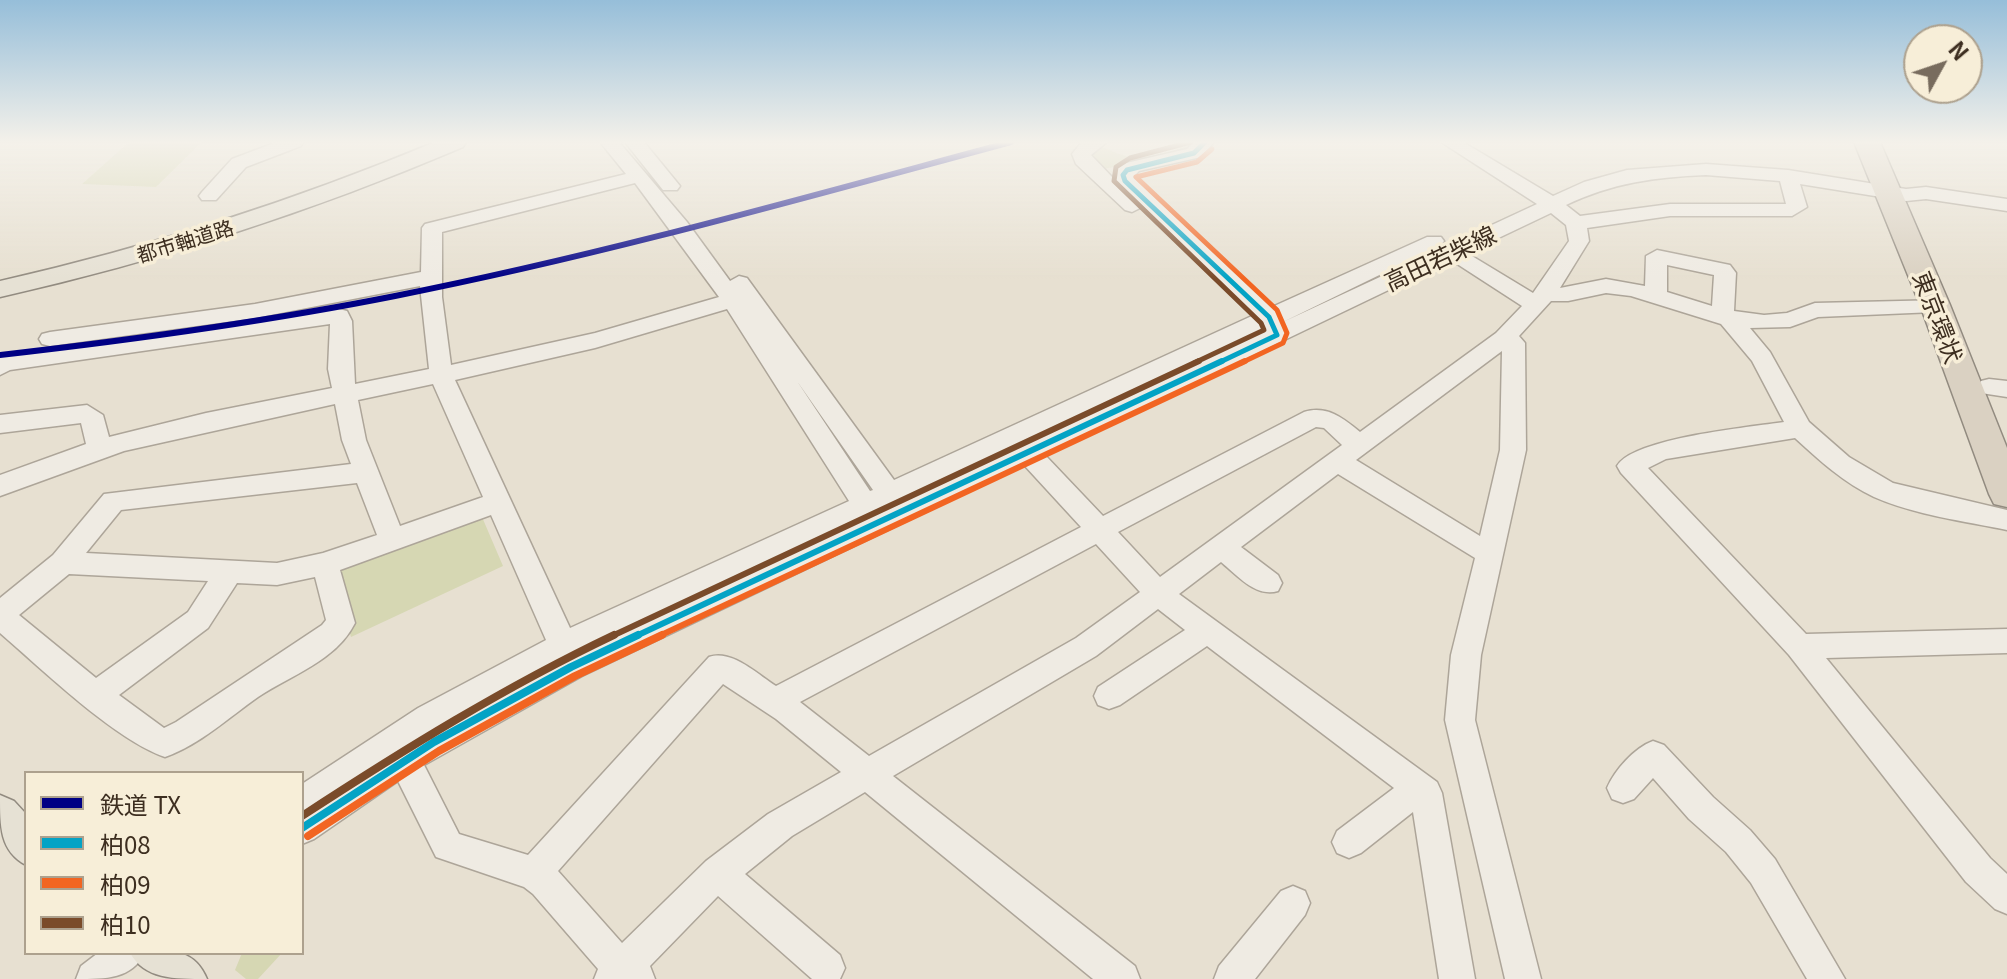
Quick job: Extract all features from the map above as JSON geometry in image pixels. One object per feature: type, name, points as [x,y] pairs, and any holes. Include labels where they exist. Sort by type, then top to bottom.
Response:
[{"type":"highway","name":"東京環状","points":[[1900,188],[1935,305],[2007,494]]},
{"type":"highway","name":"東京環状","points":[[1900,188],[1998,388],[2007,430]]},
{"type":"main road","name":"都市軸道路","points":[[0,278],[105,253],[218,220],[311,188]]},
{"type":"main road","name":"都市軸道路","points":[[0,289],[208,235],[340,188]]},
{"type":"main road","points":[[0,814],[24,843]]},
{"type":"main road","points":[[155,955],[185,979]]},
{"type":"street","points":[[209,196],[217,188]]},
{"type":"street","points":[[563,645],[496,503],[441,375],[435,345],[432,228],[593,188]]},
{"type":"street","points":[[649,188],[739,298]]},
{"type":"street","points":[[665,188],[882,505]]},
{"type":"street","points":[[1112,188],[1266,326]]},
{"type":"street","points":[[1132,188],[1266,326]]},
{"type":"street","points":[[405,757],[417,789],[448,846],[534,874],[545,882],[624,975],[718,873],[780,825],[1086,647],[1504,338],[1541,299],[1579,241],[1576,223],[1526,188]]},
{"type":"street","name":"高田若柴線","points":[[304,827],[405,757],[466,721],[882,505],[1028,453],[1266,326],[1452,252],[1563,188]]},
{"type":"street","name":"高田若柴線","points":[[304,802],[395,737],[455,701],[563,645],[882,505],[1544,199],[1585,188]]},
{"type":"street","points":[[1576,223],[1670,210],[1792,210],[1797,207],[1791,188]]},
{"type":"street","points":[[1900,188],[2007,205]]},
{"type":"street","points":[[1452,252],[1541,299],[1603,286],[1656,297],[1726,319],[1782,321],[1800,319],[1815,310],[1935,305]]},
{"type":"street","points":[[1656,297],[1657,256],[1722,270],[1725,273],[1726,319],[1762,357],[1800,428],[1840,464],[1884,490],[1935,505],[2007,520]]},
{"type":"street","points":[[392,540],[354,440],[340,369],[339,316],[1,364],[9,344],[255,311],[431,277]]},
{"type":"street","points":[[0,486],[46,466],[151,433],[441,375],[617,335],[739,298]]},
{"type":"street","points":[[1504,338],[1514,343],[1513,450],[1466,655],[1460,720],[1523,979]]},
{"type":"street","points":[[0,424],[87,414],[94,421],[99,448]]},
{"type":"street","points":[[778,704],[790,692],[1313,418],[1331,421],[1360,446]]},
{"type":"street","points":[[1800,428],[1661,451],[1630,466],[1799,646],[1978,870],[2007,897]]},
{"type":"street","points":[[1028,453],[1160,595],[1426,793],[1457,979]]},
{"type":"street","points":[[1339,462],[1491,553]]},
{"type":"street","points":[[325,564],[341,623],[330,638],[249,687],[180,737],[165,743],[156,740],[95,695],[0,615],[63,563],[106,506],[122,497],[367,472]]},
{"type":"street","points":[[63,563],[277,574],[325,564],[496,503]]},
{"type":"street","points":[[1222,548],[1268,583]]},
{"type":"street","points":[[95,695],[198,620],[229,573]]},
{"type":"street","points":[[1109,696],[1207,631]]},
{"type":"street","points":[[1799,646],[2007,641]]},
{"type":"street","points":[[539,868],[720,666],[778,704],[1122,979]]},
{"type":"street","points":[[1623,788],[1653,755],[1701,808],[1738,841],[1763,871],[1827,979]]},
{"type":"street","points":[[1349,842],[1419,788]]},
{"type":"street","points":[[718,873],[827,968]]},
{"type":"street","points":[[1232,979],[1293,903]]},
{"type":"street","points":[[94,979],[124,955]]},
{"type":"green space","points":[[482,517],[503,566],[351,637],[334,579],[340,571]]},
{"type":"green space","points":[[241,955],[280,955],[258,979],[246,979],[235,970]]},
{"type":"rail line","name":"TX","points":[[0,355],[247,322],[473,280],[840,188]]},
{"type":"transit line","name":"柏10","points":[[304,815],[428,734],[566,658],[1264,330],[1261,323],[1121,188]]},
{"type":"transit line","name":"柏08","points":[[1132,188],[1269,317],[1277,335]]},
{"type":"transit line","name":"柏09","points":[[308,836],[439,751],[575,676],[1283,343],[1287,333],[1277,310],[1147,188]]},
{"type":"transit line","name":"柏08","points":[[304,827],[434,742],[571,667],[1277,335]]}]
